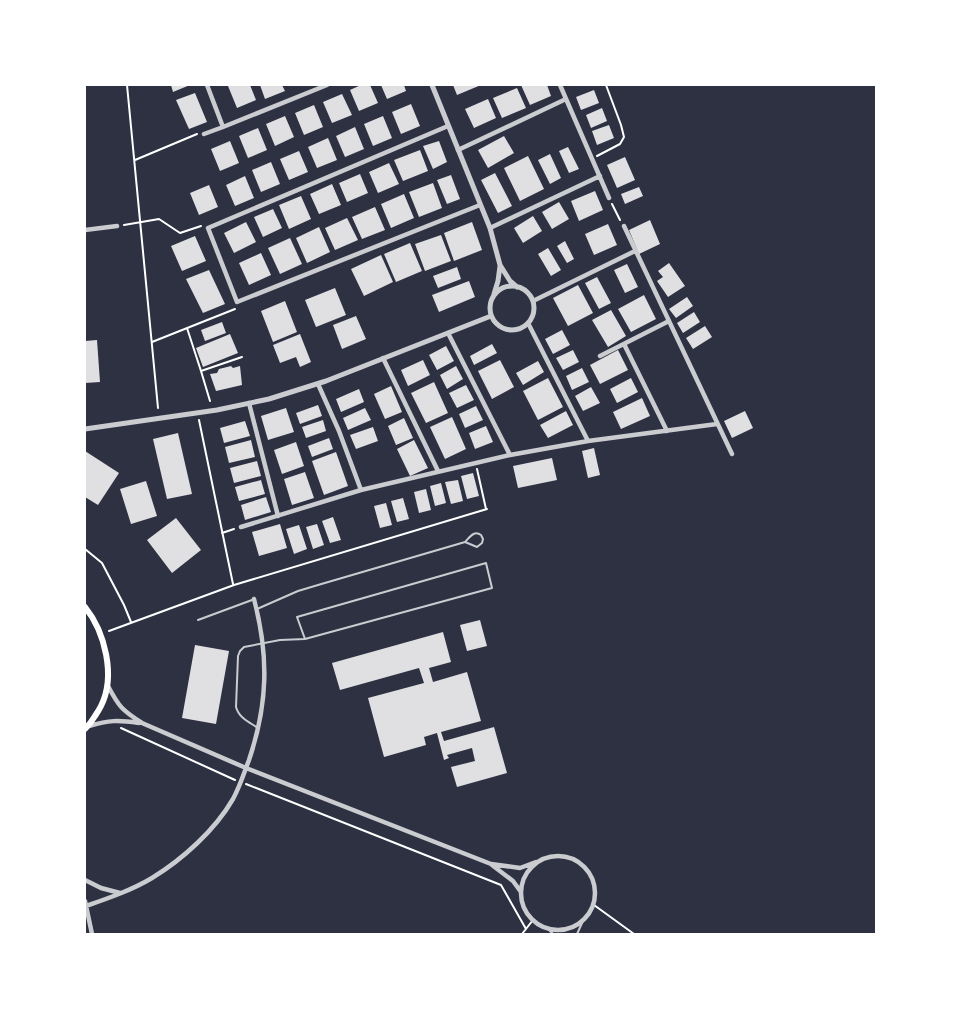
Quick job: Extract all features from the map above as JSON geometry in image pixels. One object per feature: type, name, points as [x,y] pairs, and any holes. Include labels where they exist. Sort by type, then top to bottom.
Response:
[{"type":"main road","points":[[85,606],[101,634],[108,660],[108,686],[102,706],[87,727]]},
{"type":"street","points":[[207,85],[222,127]]},
{"type":"street","points":[[204,134],[326,85]]},
{"type":"street","points":[[432,85],[490,228],[500,265],[517,287]]},
{"type":"street","points":[[560,85],[609,198]]},
{"type":"street","points":[[458,150],[566,99]]},
{"type":"street","points":[[448,126],[208,228],[237,302],[480,205]]},
{"type":"street","points":[[490,228],[600,176]]},
{"type":"street","points":[[85,230],[117,226]]},
{"type":"street","points":[[624,226],[732,454]]},
{"type":"street","points":[[533,301],[635,251]]},
{"type":"street","points":[[493,297],[503,288],[510,286],[524,290],[533,301],[534,313],[528,324],[515,330],[507,330],[500,328],[491,316],[490,303],[498,281],[500,265]]},
{"type":"street","points":[[85,429],[217,410],[269,400],[318,384],[491,316]]},
{"type":"street","points":[[600,356],[669,321]]},
{"type":"street","points":[[528,324],[588,441]]},
{"type":"street","points":[[448,332],[510,455]]},
{"type":"street","points":[[624,344],[667,431]]},
{"type":"street","points":[[384,358],[438,472]]},
{"type":"street","points":[[318,384],[339,431],[361,490]]},
{"type":"street","points":[[249,403],[278,516]]},
{"type":"street","points":[[242,527],[361,490],[476,462],[588,441],[717,424]]},
{"type":"street","points":[[92,934],[85,904],[122,893],[154,877],[170,866],[190,849],[217,821],[233,799],[246,768],[258,728],[265,682],[265,655],[254,599]]},
{"type":"street","points":[[108,686],[119,706],[142,723],[246,768],[491,864],[520,868],[545,857],[556,855],[567,856],[577,860],[592,875],[595,885],[596,896],[594,905],[583,922],[566,930],[548,929],[540,926],[526,912],[521,892],[523,879],[536,862]]},
{"type":"street","points":[[87,727],[108,720],[142,723]]},
{"type":"street","points":[[491,864],[513,881],[521,892]]},
{"type":"street","points":[[85,880],[101,888],[122,893]]},
{"type":"lane","points":[[257,609],[318,585],[465,542],[475,532],[480,533],[483,539],[482,543],[477,546],[465,542]]},
{"type":"lane","points":[[258,728],[241,717],[236,707],[238,656],[244,648],[280,640],[305,639],[492,588],[486,563],[297,617],[305,639]]},
{"type":"lane","points":[[198,620],[254,599]]},
{"type":"lane","points":[[577,934],[583,922]]},
{"type":"lane","points":[[548,929],[553,934]]},
{"type":"path","points":[[127,85],[158,408]]},
{"type":"path","points":[[592,158],[620,144],[624,137],[622,125],[606,85]]},
{"type":"path","points":[[134,160],[203,132],[204,134]]},
{"type":"path","points":[[609,198],[624,226]]},
{"type":"path","points":[[117,226],[159,219],[180,233],[200,226],[208,228]]},
{"type":"path","points":[[152,342],[239,307],[237,302]]},
{"type":"path","points":[[187,328],[210,401]]},
{"type":"path","points":[[201,371],[242,358]]},
{"type":"path","points":[[199,420],[234,585]]},
{"type":"path","points":[[108,632],[234,585],[487,509],[476,462]]},
{"type":"path","points":[[222,533],[242,527]]},
{"type":"path","points":[[85,550],[102,563],[124,605],[131,623]]},
{"type":"path","points":[[121,728],[241,782],[501,885],[526,929]]},
{"type":"path","points":[[594,905],[634,934]]},
{"type":"path","points":[[522,934],[533,920]]},
{"type":"building","points":[[171,85],[190,85],[173,92]]},
{"type":"building","points":[[250,85],[256,100],[237,108],[228,86]]},
{"type":"building","points":[[260,85],[282,85],[285,91],[265,99]]},
{"type":"building","points":[[361,85],[370,85],[378,103],[359,111],[350,90]]},
{"type":"building","points":[[381,85],[404,85],[406,91],[387,99]]},
{"type":"building","points":[[453,85],[481,85],[457,95]]},
{"type":"building","points":[[521,85],[547,85],[551,96],[530,105]]},
{"type":"building","points":[[517,88],[526,108],[502,118],[493,98]]},
{"type":"building","points":[[594,90],[599,103],[581,110],[576,97]]},
{"type":"building","points":[[195,93],[207,122],[189,129],[176,100]]},
{"type":"building","points":[[342,94],[352,115],[332,123],[323,102]]},
{"type":"building","points":[[488,99],[496,118],[474,128],[465,109]]},
{"type":"building","points":[[411,104],[420,126],[401,134],[392,112]]},
{"type":"building","points":[[314,105],[323,127],[304,135],[295,113]]},
{"type":"building","points":[[602,108],[607,121],[591,128],[586,115]]},
{"type":"building","points":[[285,116],[294,137],[275,146],[266,124]]},
{"type":"building","points":[[383,116],[392,138],[373,146],[364,124]]},
{"type":"building","points":[[609,125],[614,138],[597,145],[592,131]]},
{"type":"building","points":[[355,127],[364,149],[345,157],[336,136]]},
{"type":"building","points":[[258,128],[267,150],[248,158],[239,136]]},
{"type":"building","points":[[504,136],[514,153],[488,168],[478,150]]},
{"type":"building","points":[[328,138],[337,160],[317,168],[308,147]]},
{"type":"building","points":[[230,141],[239,163],[220,171],[211,149]]},
{"type":"building","points":[[439,141],[447,162],[433,169],[423,146]]},
{"type":"building","points":[[568,147],[579,169],[569,173],[559,151]]},
{"type":"building","points":[[420,150],[428,171],[403,181],[394,160]]},
{"type":"building","points":[[299,151],[308,172],[289,180],[280,159]]},
{"type":"building","points":[[550,154],[561,178],[550,184],[538,160]]},
{"type":"building","points":[[528,156],[544,189],[520,201],[504,168]]},
{"type":"building","points":[[625,157],[635,180],[617,188],[607,165]]},
{"type":"building","points":[[271,162],[280,184],[261,192],[252,170]]},
{"type":"building","points":[[389,163],[399,184],[378,193],[369,172]]},
{"type":"building","points":[[495,173],[512,206],[498,213],[481,180]]},
{"type":"building","points":[[360,174],[368,193],[347,202],[339,183]]},
{"type":"building","points":[[451,175],[460,199],[447,204],[437,180]]},
{"type":"building","points":[[245,176],[254,198],[235,206],[226,185]]},
{"type":"building","points":[[433,183],[442,208],[419,217],[409,192]]},
{"type":"building","points":[[332,184],[341,205],[319,214],[310,194]]},
{"type":"building","points":[[209,185],[218,207],[199,215],[190,193]]},
{"type":"building","points":[[639,187],[643,196],[625,204],[621,194]]},
{"type":"building","points":[[595,191],[603,210],[579,221],[571,201]]},
{"type":"building","points":[[404,194],[414,218],[391,228],[381,204]]},
{"type":"building","points":[[301,196],[311,219],[289,229],[279,205]]},
{"type":"building","points":[[559,202],[569,219],[552,229],[542,212]]},
{"type":"building","points":[[375,207],[385,230],[362,239],[352,217]]},
{"type":"building","points":[[273,209],[282,228],[263,237],[254,217]]},
{"type":"building","points":[[533,216],[542,231],[523,243],[514,228]]},
{"type":"building","points":[[347,218],[358,240],[335,250],[325,228]]},
{"type":"building","points":[[650,220],[660,244],[639,254],[629,230]]},
{"type":"building","points":[[246,222],[256,242],[234,253],[224,233]]},
{"type":"building","points":[[472,222],[482,250],[454,261],[444,233]]},
{"type":"building","points":[[608,224],[617,245],[594,255],[585,234]]},
{"type":"building","points":[[319,227],[330,252],[307,263],[296,238]]},
{"type":"building","points":[[441,235],[451,261],[425,271],[415,244]]},
{"type":"building","points":[[195,236],[206,261],[182,271],[171,246]]},
{"type":"building","points":[[290,238],[302,264],[280,274],[268,248]]},
{"type":"building","points":[[565,241],[574,259],[567,263],[557,246]]},
{"type":"building","points":[[410,243],[422,271],[396,282],[384,254]]},
{"type":"building","points":[[548,248],[561,270],[551,276],[538,254]]},
{"type":"building","points":[[261,253],[271,275],[249,285],[239,263]]},
{"type":"building","points":[[381,255],[393,282],[364,296],[351,269]]},
{"type":"building","points":[[669,263],[685,286],[668,297],[657,281],[663,277],[658,271]]},
{"type":"building","points":[[627,264],[638,287],[625,293],[614,270]]},
{"type":"building","points":[[457,267],[461,279],[438,288],[433,276]]},
{"type":"building","points":[[209,270],[225,304],[203,313],[186,279]]},
{"type":"building","points":[[597,277],[611,303],[599,309],[585,283]]},
{"type":"building","points":[[469,281],[475,297],[439,312],[432,295]]},
{"type":"building","points":[[578,285],[593,313],[568,326],[553,298]]},
{"type":"building","points":[[335,288],[346,315],[316,327],[305,300]]},
{"type":"building","points":[[644,295],[656,319],[631,332],[618,309]]},
{"type":"building","points":[[687,297],[693,306],[676,318],[669,309]]},
{"type":"building","points":[[285,301],[297,332],[273,342],[261,311]]},
{"type":"building","points":[[611,310],[626,336],[608,347],[592,320]]},
{"type":"building","points":[[694,312],[700,322],[683,333],[677,323]]},
{"type":"building","points":[[356,316],[366,339],[342,349],[333,325]]},
{"type":"building","points":[[222,322],[226,333],[205,341],[201,330]]},
{"type":"building","points":[[705,326],[712,337],[693,349],[686,338]]},
{"type":"building","points":[[562,330],[570,345],[553,354],[545,339]]},
{"type":"building","points":[[230,334],[238,353],[203,367],[196,348]]},
{"type":"building","points":[[300,334],[311,362],[300,367],[296,357],[280,363],[273,345]]},
{"type":"building","points":[[97,340],[100,382],[85,383],[85,341]]},
{"type":"building","points":[[492,344],[497,353],[474,365],[470,356]]},
{"type":"building","points":[[446,346],[454,361],[437,370],[429,355]]},
{"type":"building","points":[[573,350],[579,362],[563,370],[556,358]]},
{"type":"building","points":[[618,350],[628,370],[600,384],[590,365]]},
{"type":"building","points":[[423,360],[430,375],[408,386],[401,370]]},
{"type":"building","points":[[500,360],[514,387],[492,399],[478,371]]},
{"type":"building","points":[[538,361],[544,372],[523,385],[516,373]]},
{"type":"building","points":[[231,366],[233,368],[240,366],[242,385],[216,391],[210,374],[217,373],[219,369]]},
{"type":"building","points":[[456,366],[463,379],[447,389],[440,375]]},
{"type":"building","points":[[582,368],[589,382],[572,390],[566,376]]},
{"type":"building","points":[[548,378],[563,407],[538,420],[523,391]]},
{"type":"building","points":[[631,378],[638,392],[617,403],[610,389]]},
{"type":"building","points":[[434,382],[448,413],[426,423],[411,393]]},
{"type":"building","points":[[466,385],[474,400],[457,408],[449,393]]},
{"type":"building","points":[[391,386],[402,412],[385,419],[374,394]]},
{"type":"building","points":[[591,387],[600,403],[583,411],[575,396]]},
{"type":"building","points":[[359,389],[364,402],[341,412],[336,399]]},
{"type":"building","points":[[642,398],[650,416],[621,429],[613,412]]},
{"type":"building","points":[[318,405],[322,416],[300,424],[296,413]]},
{"type":"building","points":[[476,406],[483,420],[465,428],[459,414]]},
{"type":"building","points":[[286,408],[294,432],[268,440],[261,416]]},
{"type":"building","points":[[365,408],[371,420],[348,430],[343,418]]},
{"type":"building","points":[[566,411],[573,425],[548,438],[540,425]]},
{"type":"building","points":[[745,411],[753,428],[732,438],[724,421]]},
{"type":"building","points":[[452,417],[466,449],[445,459],[430,427]]},
{"type":"building","points":[[404,418],[413,438],[396,445],[388,426]]},
{"type":"building","points":[[323,420],[326,431],[306,438],[302,427]]},
{"type":"building","points":[[245,421],[250,436],[224,443],[220,428]]},
{"type":"building","points":[[486,426],[493,442],[475,449],[469,433]]},
{"type":"building","points":[[373,427],[378,441],[356,449],[350,435]]},
{"type":"building","points":[[178,433],[192,494],[167,499],[153,439]]},
{"type":"building","points":[[329,438],[333,449],[312,457],[308,446]]},
{"type":"building","points":[[251,440],[255,457],[229,463],[225,447]]},
{"type":"building","points":[[414,440],[428,468],[410,476],[397,449]]},
{"type":"building","points":[[296,442],[304,466],[282,474],[274,450]]},
{"type":"building","points":[[594,448],[600,475],[588,478],[582,451]]},
{"type":"building","points":[[85,451],[119,473],[98,505],[85,497]]},
{"type":"building","points":[[336,452],[348,486],[324,495],[312,461]]},
{"type":"building","points":[[552,458],[557,480],[518,488],[513,466]]},
{"type":"building","points":[[257,461],[261,476],[234,483],[230,468]]},
{"type":"building","points":[[305,472],[314,498],[292,505],[284,479]]},
{"type":"building","points":[[473,473],[479,496],[467,499],[461,476]]},
{"type":"building","points":[[261,480],[265,494],[239,501],[235,487]]},
{"type":"building","points":[[458,480],[463,501],[451,504],[445,482]]},
{"type":"building","points":[[146,481],[157,516],[131,524],[120,489]]},
{"type":"building","points":[[441,483],[446,503],[435,506],[430,486]]},
{"type":"building","points":[[426,489],[431,510],[419,513],[414,492]]},
{"type":"building","points":[[266,497],[271,512],[245,520],[241,505]]},
{"type":"building","points":[[403,498],[409,519],[397,522],[391,501]]},
{"type":"building","points":[[386,503],[392,525],[380,528],[374,506]]},
{"type":"building","points":[[333,517],[341,540],[330,543],[322,521]]},
{"type":"building","points":[[176,518],[201,550],[172,573],[147,540]]},
{"type":"building","points":[[280,524],[287,548],[259,556],[252,532]]},
{"type":"building","points":[[317,524],[324,545],[313,549],[306,527]]},
{"type":"building","points":[[299,525],[307,549],[294,554],[286,529]]},
{"type":"building","points":[[480,620],[487,646],[467,651],[460,625]]},
{"type":"building","points":[[443,632],[451,662],[429,668],[433,682],[467,672],[481,721],[441,732],[444,741],[494,727],[507,773],[457,787],[451,767],[475,761],[472,748],[447,755],[449,758],[444,760],[437,733],[424,737],[426,745],[384,757],[368,698],[424,683],[419,668],[340,690],[332,663]]},
{"type":"building","points":[[195,645],[229,651],[216,724],[182,718]]}]
